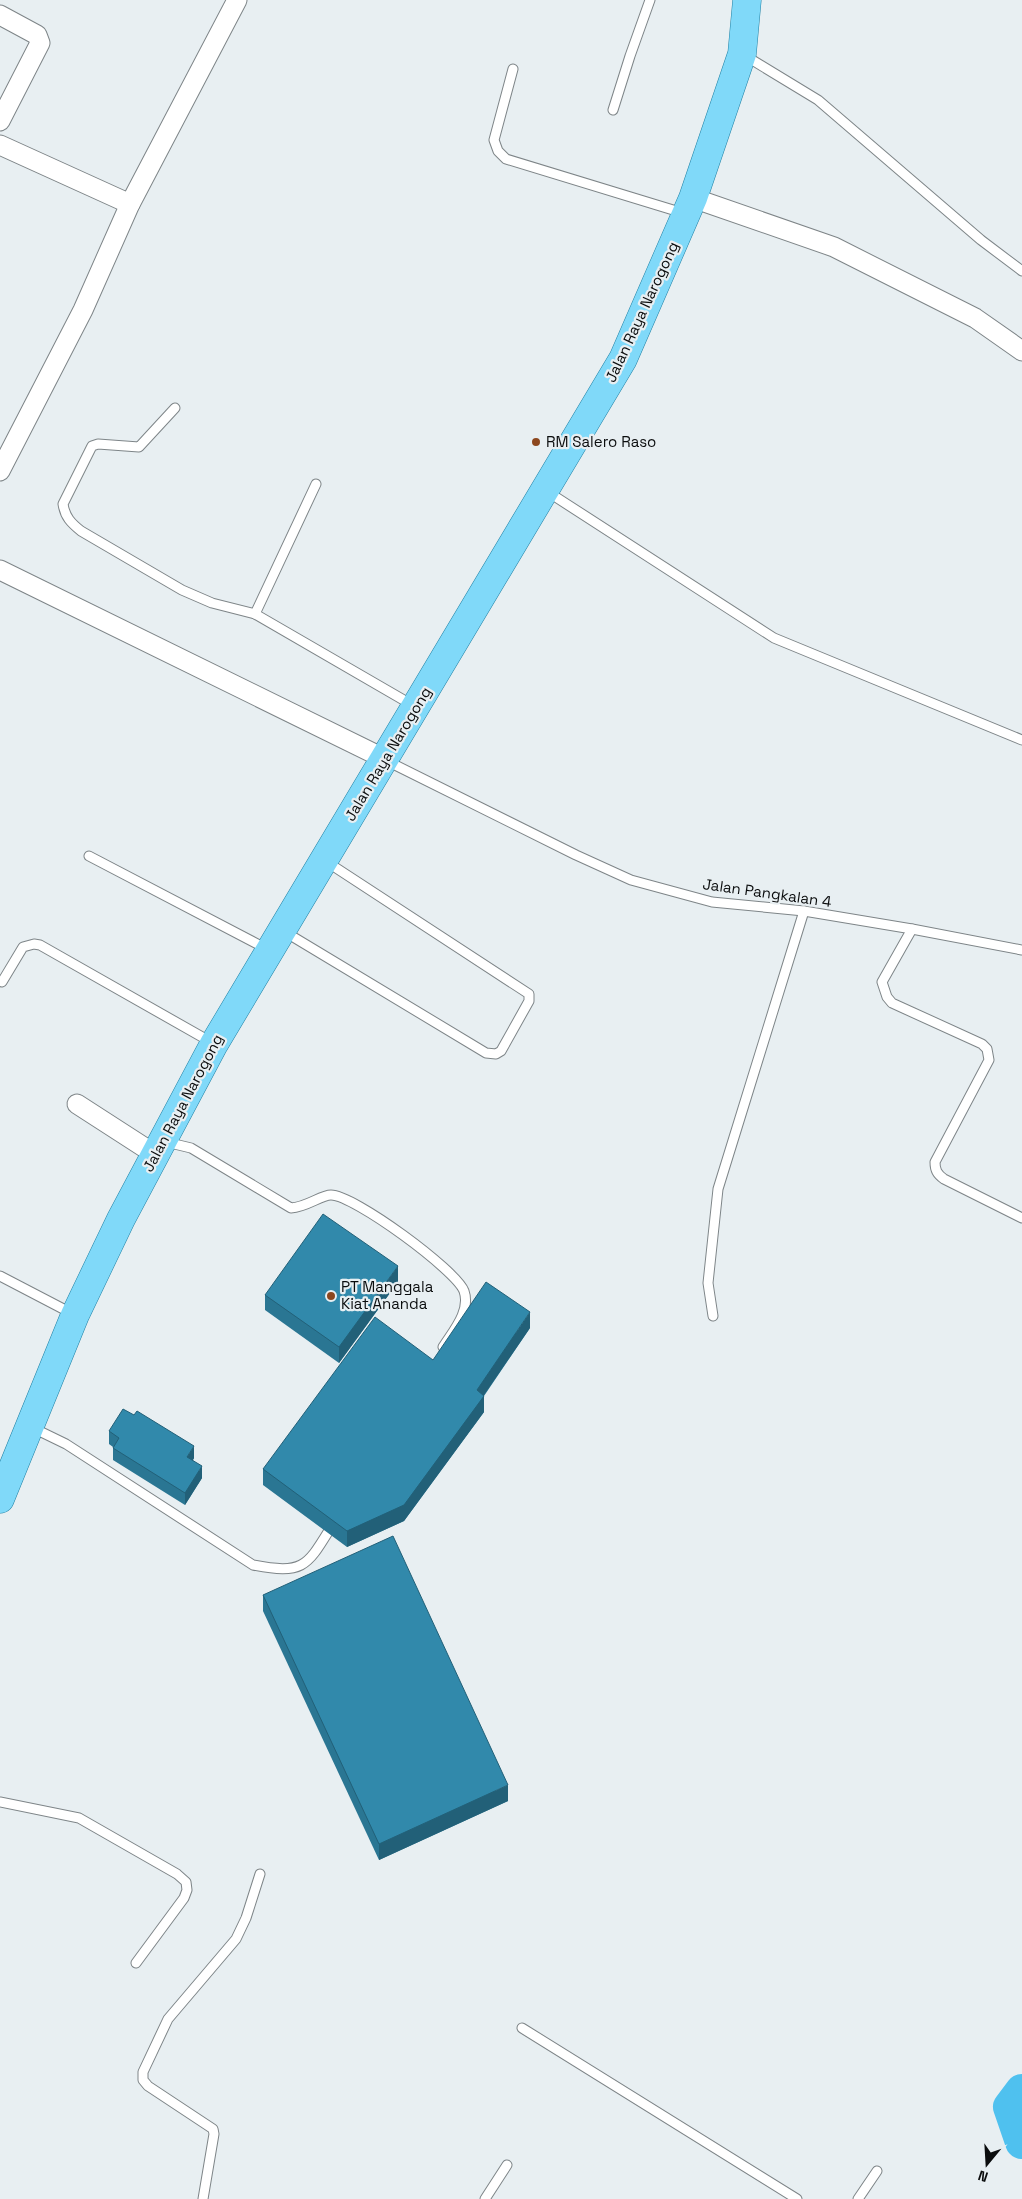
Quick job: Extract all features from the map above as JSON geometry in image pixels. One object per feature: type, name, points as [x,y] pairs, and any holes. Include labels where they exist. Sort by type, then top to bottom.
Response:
[{"type":"main road","name":"Jalan Raya Narogong","points":[[0,1499],[75,1316],[121,1219],[214,1044],[416,708],[622,359],[690,206],[742,54],[747,0]]},
{"type":"street","points":[[0,471],[83,310],[130,204],[237,0]]},
{"type":"street","points":[[0,15],[37,35],[40,42],[0,121]]},
{"type":"street","points":[[0,145],[130,204]]},
{"type":"street","points":[[690,206],[834,247],[975,318],[1022,351]]},
{"type":"street","points":[[0,570],[385,760]]},
{"type":"street","points":[[77,1104],[160,1148]]},
{"type":"lane","points":[[613,110],[650,0]]},
{"type":"lane","points":[[742,54],[818,100],[982,240],[1022,271]]},
{"type":"lane","points":[[513,69],[494,140],[501,155],[506,159],[690,206]]},
{"type":"lane","points":[[175,408],[139,447],[98,444],[92,446],[63,504],[64,513],[69,521],[81,531],[182,590],[212,603],[255,614],[416,708]]},
{"type":"lane","points":[[255,614],[316,484]]},
{"type":"lane","points":[[545,491],[774,638],[1022,740]]},
{"type":"lane","name":"Jalan Pangkalan 4","points":[[385,760],[576,855],[631,880],[712,902],[804,912],[912,929],[1022,950]]},
{"type":"lane","points":[[89,856],[276,941],[486,1053],[496,1054],[501,1052],[529,1001],[529,994],[324,860]]},
{"type":"lane","points":[[713,1316],[708,1283],[718,1189],[804,912]]},
{"type":"lane","points":[[912,929],[882,982],[887,997],[892,1003],[982,1044],[989,1054],[989,1060],[935,1162],[935,1168],[938,1175],[944,1179],[1022,1218]]},
{"type":"lane","points":[[2,982],[23,947],[34,944],[40,945],[214,1044]]},
{"type":"lane","points":[[160,1148],[191,1148],[291,1208],[308,1205],[325,1196],[338,1196],[370,1212],[434,1259],[464,1291],[465,1305],[461,1318],[440,1351]]},
{"type":"lane","points":[[0,1276],[75,1316]]},
{"type":"lane","points":[[29,1425],[66,1444],[253,1565],[278,1570],[295,1568],[312,1558],[338,1516]]},
{"type":"lane","points":[[0,1802],[79,1818],[177,1874],[186,1882],[187,1890],[184,1898],[136,1963]]},
{"type":"lane","points":[[203,2199],[214,2134],[213,2129],[148,2086],[143,2080],[143,2072],[168,2019],[236,1939],[246,1918],[260,1874]]},
{"type":"lane","points":[[522,2028],[796,2199]]},
{"type":"lane","points":[[485,2199],[507,2165]]},
{"type":"lane","points":[[858,2199],[877,2171]]},
{"type":"building","name":"PT Manggala Kiat Ananda","points":[[323,1214],[398,1266],[339,1347],[265,1295]]},
{"type":"building","points":[[486,1282],[530,1312],[477,1390],[484,1396],[404,1505],[347,1531],[263,1469],[375,1317],[433,1360]]},
{"type":"building","points":[[123,1409],[134,1415],[137,1411],[194,1446],[187,1457],[202,1466],[185,1493],[113,1448],[119,1438],[109,1431]]},
{"type":"building","points":[[393,1536],[508,1785],[379,1844],[263,1595]]},
{"type":"waterway","points":[[1022,2091],[1010,2107],[1022,2142]]},
{"type":"place","name":"RM Salero Raso","points":[[536,442]]},
{"type":"place","name":"PT Manggala Kiat Ananda","points":[[331,1296]]}]
